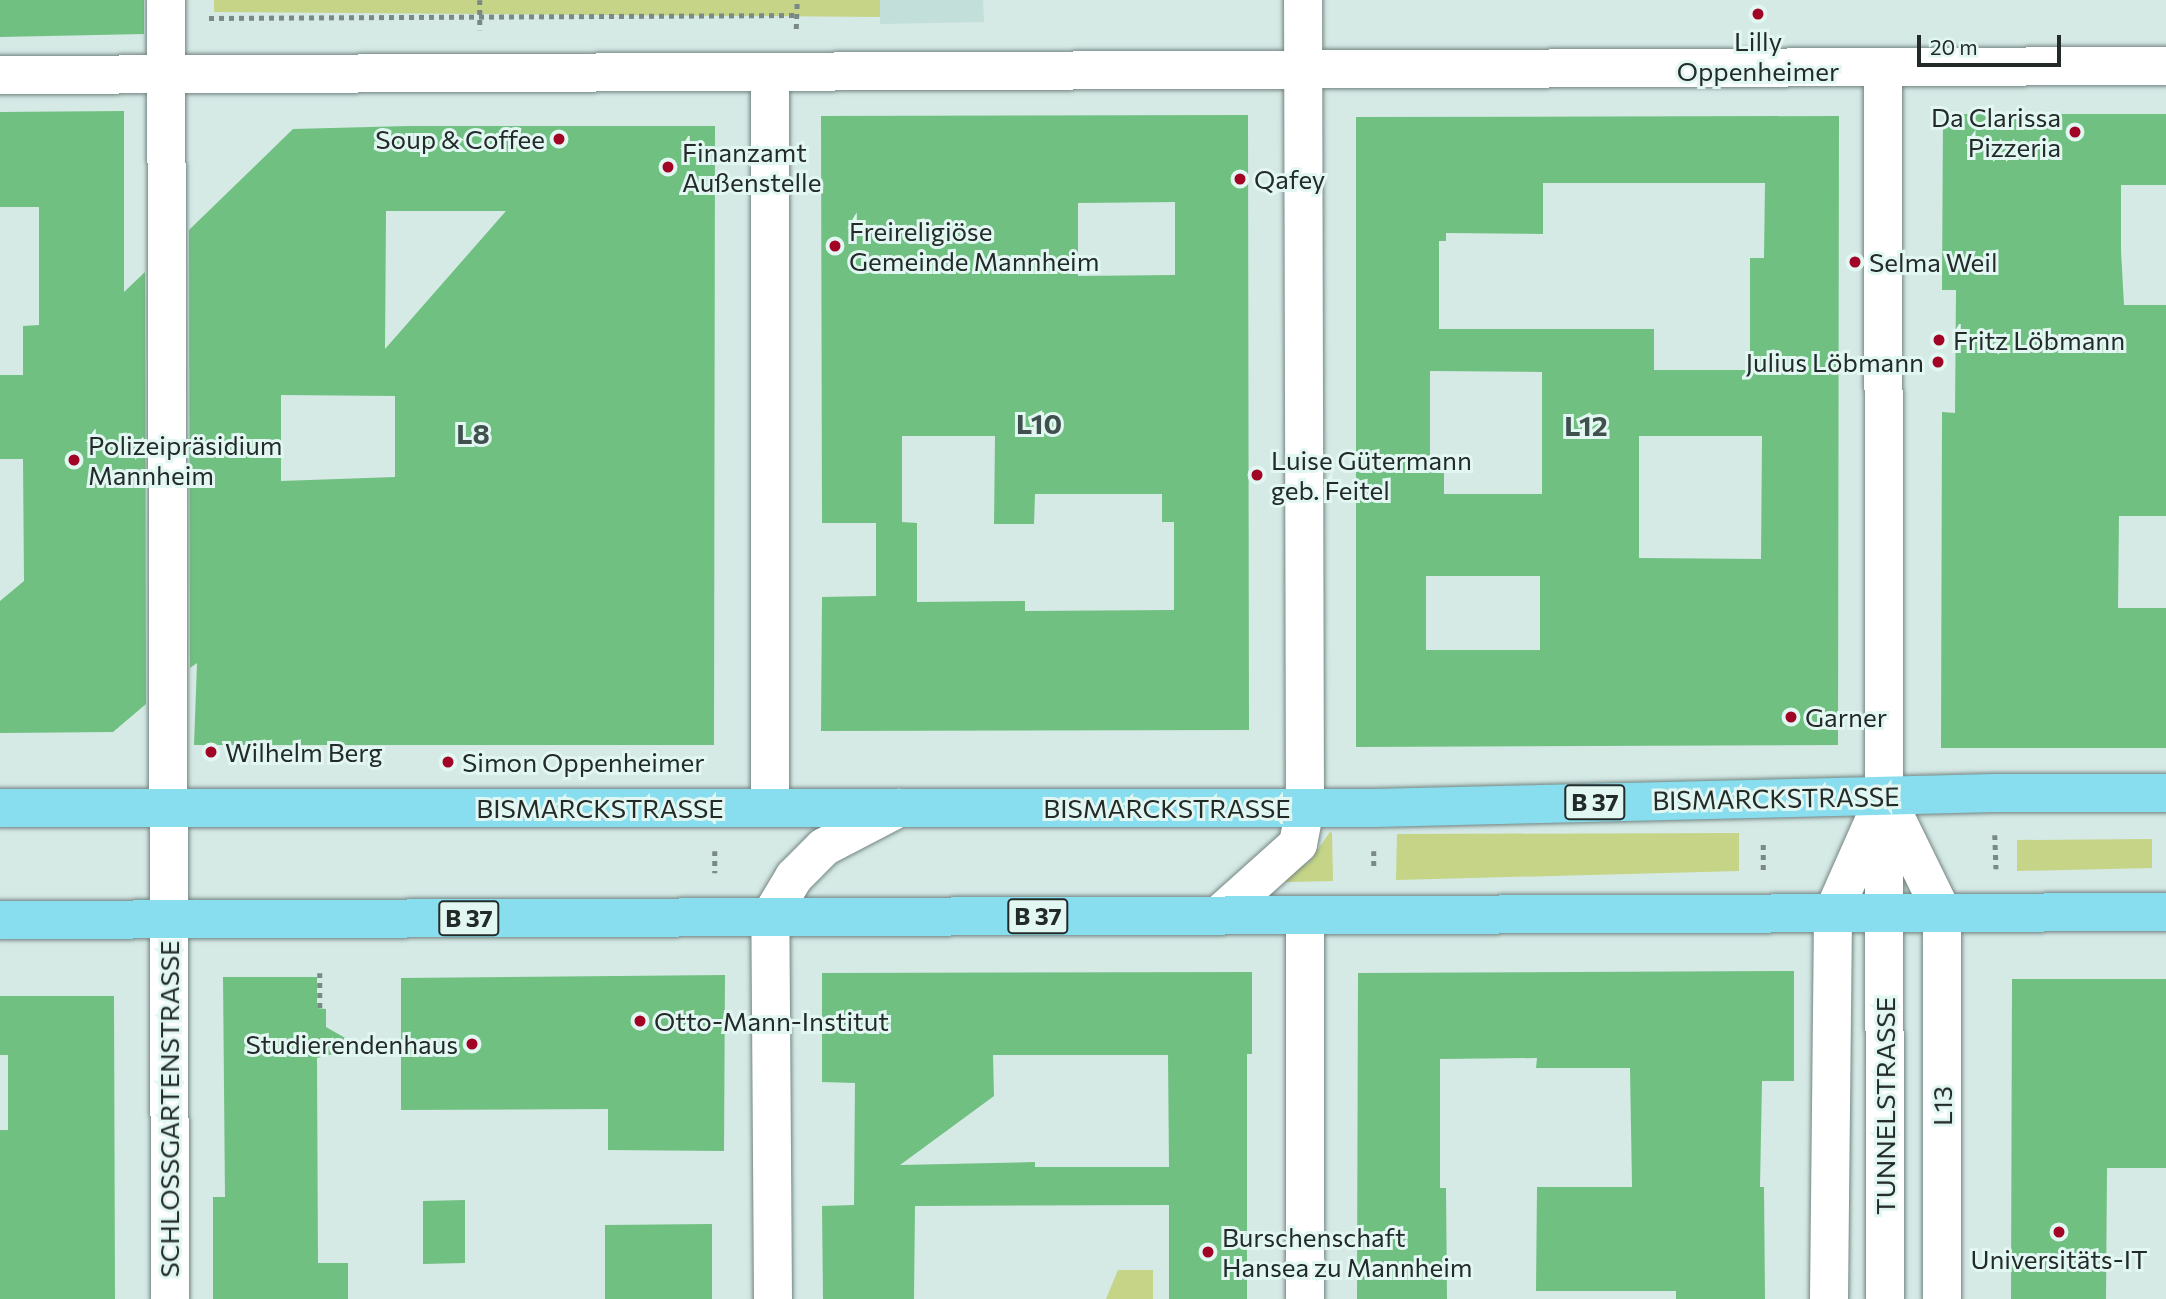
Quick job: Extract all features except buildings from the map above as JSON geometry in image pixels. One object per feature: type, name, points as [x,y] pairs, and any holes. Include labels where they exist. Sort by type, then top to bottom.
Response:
[{"type":"main road","name":"BISMARCKSTRASSE","points":[[0,808],[1374,808],[1764,798],[2166,793]]},
{"type":"main road","name":"B 37","points":[[0,920],[2166,912]]},
{"type":"street","points":[[1219,915],[1298,844],[1305,808],[1303,0]]},
{"type":"street","points":[[166,9],[167,919]]},
{"type":"street","points":[[0,75],[2166,66]]},
{"type":"street","name":"TUNNELSTRASSE","points":[[1883,67],[1885,1299]]},
{"type":"street","points":[[770,72],[770,808]]},
{"type":"street","points":[[1885,796],[1942,912]]},
{"type":"street","points":[[1829,1299],[1833,913],[1885,796]]},
{"type":"street","points":[[773,1299],[770,917],[794,877],[824,847],[900,808]]},
{"type":"street","name":"L13","points":[[1942,912],[1942,1299]]},
{"type":"street","points":[[1305,915],[1306,1299]]},
{"type":"street","name":"SCHLOSSGARTENSTRASSE","points":[[167,919],[170,1299]]},
{"type":"path","points":[[480,0],[480,17]]},
{"type":"path","points":[[166,9],[480,17],[796,15],[797,0]]},
{"type":"path","points":[[1761,913],[1764,798]]},
{"type":"path","points":[[714,917],[715,808]]},
{"type":"path","points":[[1374,808],[1374,915]]},
{"type":"path","points":[[320,973],[320,1008]]},
{"type":"shaded area","points":[[880,0],[983,0],[984,22],[880,24]]},
{"type":"green space","points":[[214,0],[880,0],[880,17],[214,12]]},
{"type":"green space","points":[[1330,832],[1333,881],[1286,882],[1286,877],[1309,862]]},
{"type":"green space","points":[[1739,833],[1739,871],[1396,880],[1397,834]]},
{"type":"green space","points":[[2152,839],[2152,868],[2017,871],[2017,840]]},
{"type":"green space","points":[[1118,1270],[1153,1270],[1153,1299],[1106,1299]]},
{"type":"place","name":"Lilly Oppenheimer","points":[[1758,14]]},
{"type":"place","name":"Da Clarissa Pizzeria","points":[[2075,132]]},
{"type":"place","name":"Soup & Coffee","points":[[559,139]]},
{"type":"place","name":"Finanzamt Außenstelle","points":[[668,167]]},
{"type":"place","name":"Qafey","points":[[1240,179]]},
{"type":"place","name":"Freireligiöse Gemeinde Mannheim","points":[[835,246]]},
{"type":"place","name":"Selma Weil","points":[[1855,262]]},
{"type":"place","name":"Fritz Löbmann","points":[[1939,340]]},
{"type":"place","name":"Julius Löbmann","points":[[1938,362]]},
{"type":"place","name":"Polizeipräsidium Mannheim","points":[[74,460]]},
{"type":"place","name":"Luise Gütermann geb. Feitel","points":[[1257,475]]},
{"type":"place","name":"Garner","points":[[1791,717]]},
{"type":"place","name":"Wilhelm Berg","points":[[211,752]]},
{"type":"place","name":"Simon Oppenheimer","points":[[448,762]]},
{"type":"place","name":"Otto-Mann-Institut","points":[[640,1021]]},
{"type":"place","name":"Studierendenhaus","points":[[472,1044]]},
{"type":"place","name":"Universitäts-IT","points":[[2059,1232]]},
{"type":"place","name":"Burschenschaft Hansea zu Mannheim","points":[[1208,1252]]},
{"type":"district","name":"L10","points":[[1039,423]]},
{"type":"district","name":"L12","points":[[1586,425]]},
{"type":"district","name":"L8","points":[[473,433]]}]
